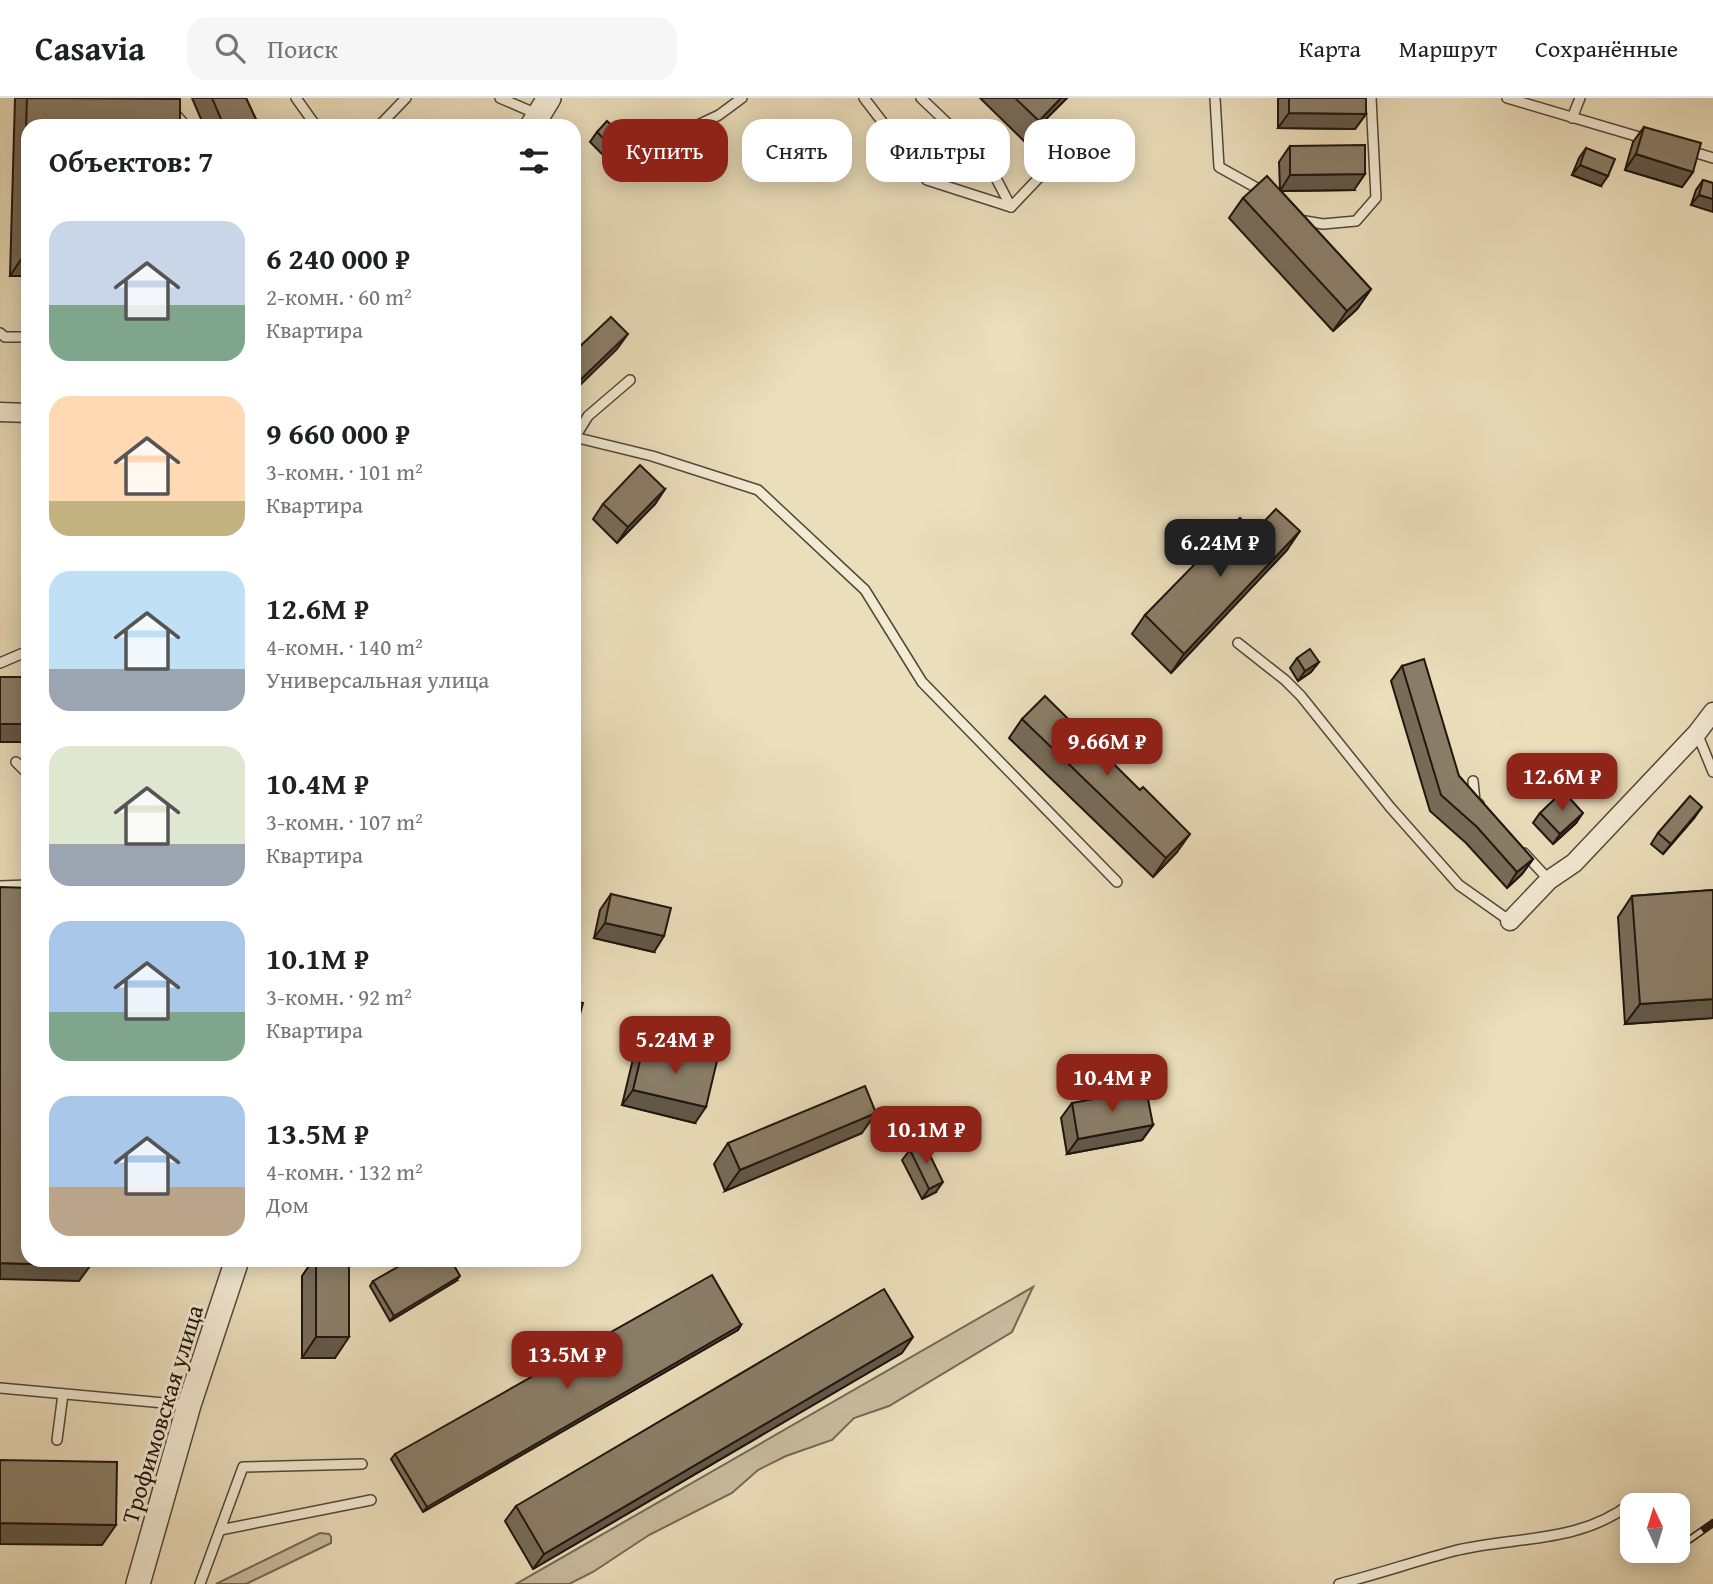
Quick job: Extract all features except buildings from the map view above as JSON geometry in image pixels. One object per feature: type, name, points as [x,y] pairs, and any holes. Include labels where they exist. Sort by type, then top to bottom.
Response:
[{"type":"street","points":[[0,412],[21,414]]},
{"type":"street","points":[[1510,921],[1549,880],[1574,863],[1697,733],[1713,712]]},
{"type":"street","name":"Трофимовская улица","points":[[138,1584],[189,1405],[235,1267]]},
{"type":"lane","points":[[161,98],[180,119]]},
{"type":"lane","points":[[296,98],[311,119]]},
{"type":"lane","points":[[386,119],[406,98]]},
{"type":"lane","points":[[500,98],[539,113]]},
{"type":"lane","points":[[711,119],[742,98]]},
{"type":"lane","points":[[864,98],[927,180],[1012,207]]},
{"type":"lane","points":[[921,98],[986,161],[1012,207]]},
{"type":"lane","points":[[1215,98],[1219,167],[1255,187],[1270,202]]},
{"type":"lane","points":[[1284,218],[1323,224],[1356,221],[1376,198],[1371,98]]},
{"type":"lane","points":[[1507,98],[1662,143]]},
{"type":"lane","points":[[1572,118],[1580,98]]},
{"type":"lane","points":[[1675,147],[1713,158]]},
{"type":"lane","points":[[1012,207],[1035,182]]},
{"type":"lane","points":[[0,333],[5,337],[21,337]]},
{"type":"lane","points":[[581,427],[588,416],[630,380]]},
{"type":"lane","points":[[581,438],[652,456],[758,490],[865,590],[922,682],[1116,882]]},
{"type":"lane","points":[[1238,643],[1301,696],[1390,807],[1460,885],[1510,921]]},
{"type":"lane","points":[[0,663],[21,654]]},
{"type":"lane","points":[[1697,733],[1713,772]]},
{"type":"lane","points":[[16,762],[21,767]]},
{"type":"lane","points":[[1473,781],[1475,801],[1484,810]]},
{"type":"lane","points":[[1517,845],[1549,880]]},
{"type":"lane","points":[[0,886],[21,885]]},
{"type":"lane","points":[[0,1388],[189,1405]]},
{"type":"lane","points":[[57,1440],[63,1394]]},
{"type":"lane","points":[[200,1584],[243,1467],[362,1464]]},
{"type":"lane","points":[[220,1530],[371,1500]]},
{"type":"lane","points":[[1339,1584],[1454,1551],[1561,1536],[1613,1517],[1620,1512]]},
{"type":"shaded area","points":[[1033,1287],[1012,1332],[889,1406],[854,1418],[832,1440],[786,1456],[758,1470],[732,1493],[649,1535],[593,1572],[569,1584],[516,1584]]},
{"type":"shaded area","points":[[320,1533],[329,1534],[331,1543],[246,1584],[216,1584]]},
{"type":"railway","points":[[1690,1539],[1713,1523]]}]
